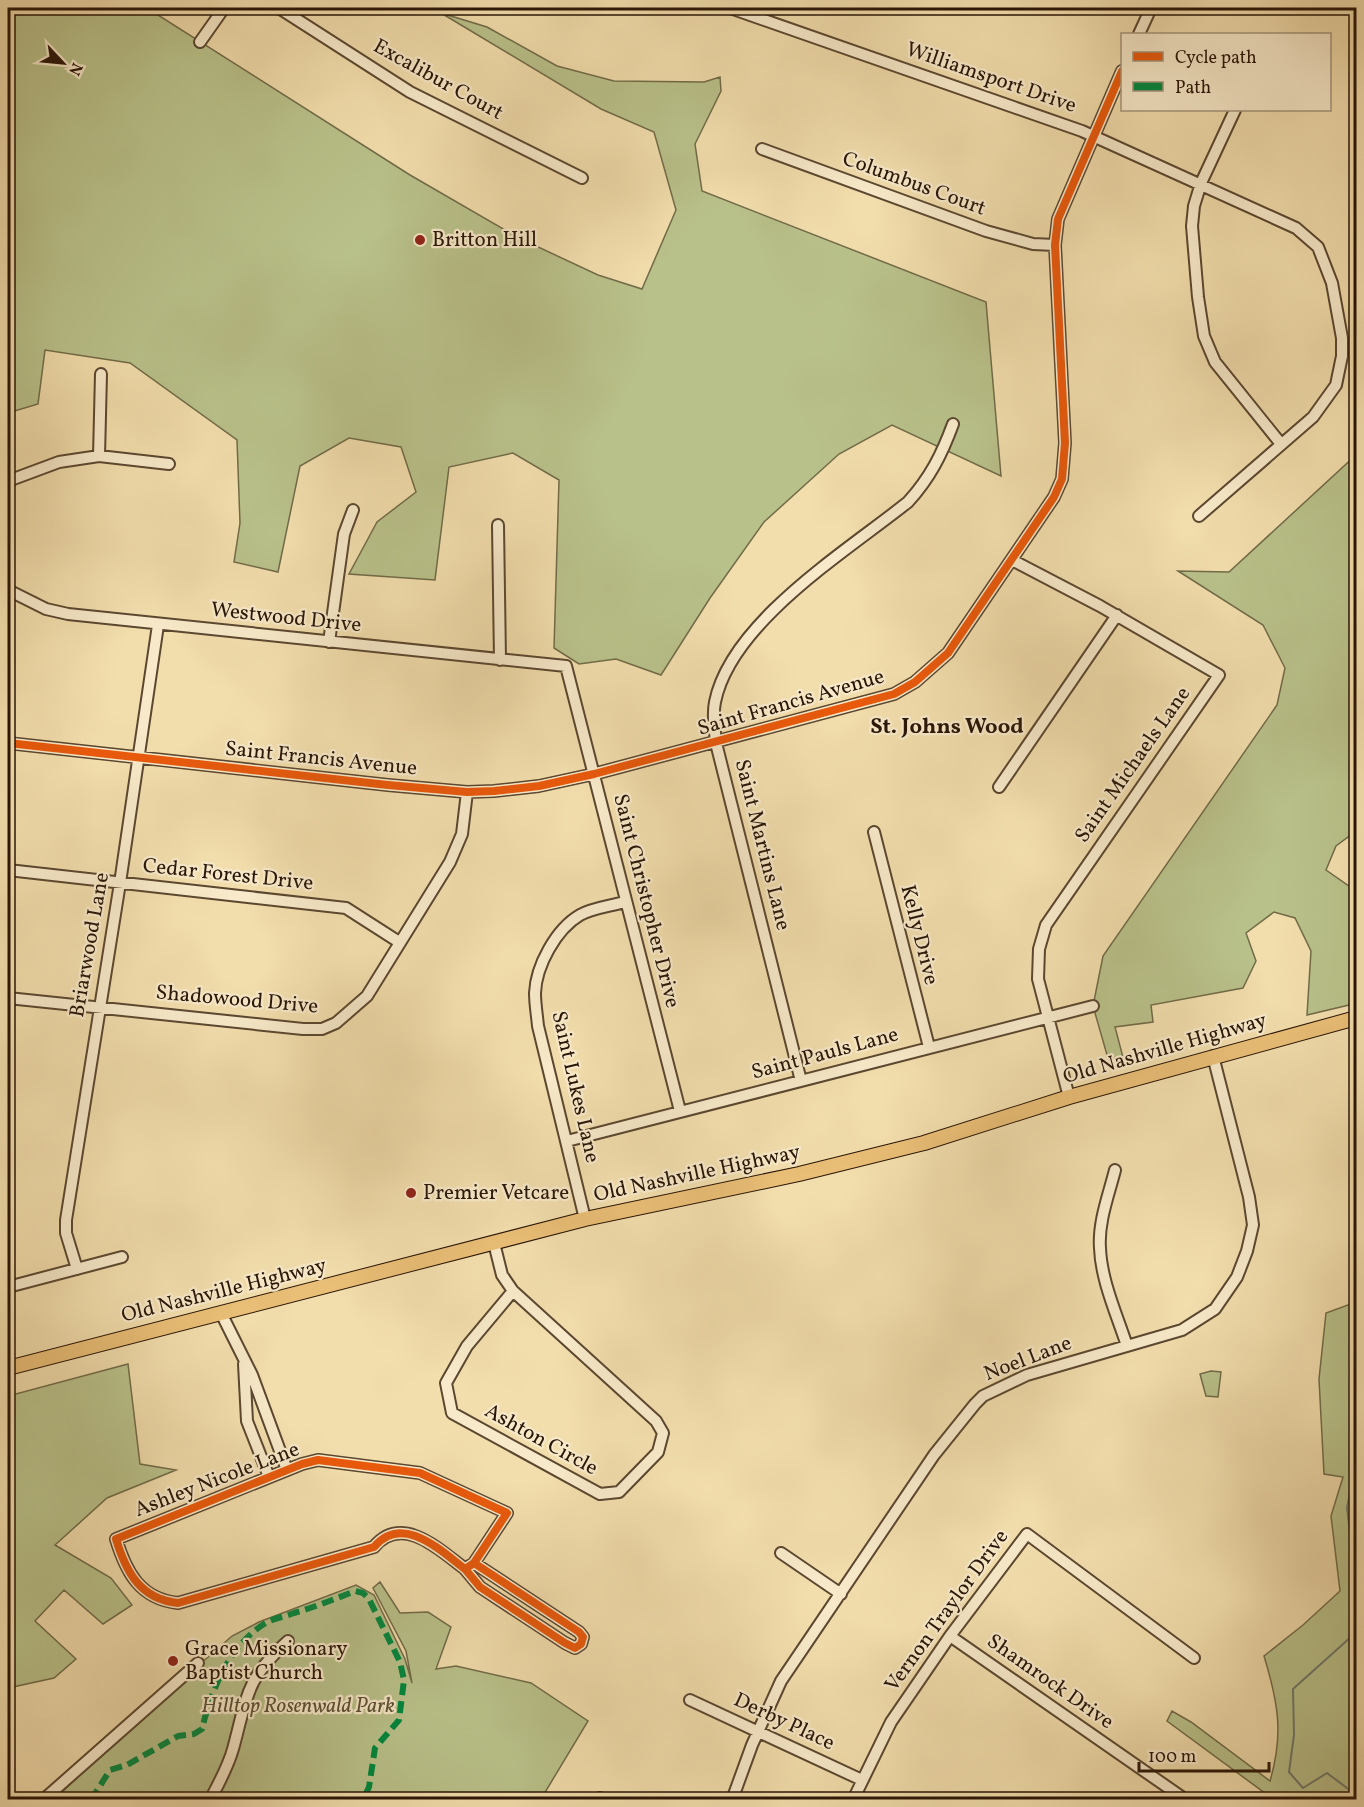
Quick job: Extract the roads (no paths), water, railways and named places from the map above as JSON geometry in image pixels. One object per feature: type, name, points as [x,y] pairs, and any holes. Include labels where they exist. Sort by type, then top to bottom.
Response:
[{"type":"main road","name":"Old Nashville Highway","points":[[8,1368],[585,1219],[799,1174],[924,1143],[1069,1097],[1354,1019]]},
{"type":"street","points":[[200,42],[224,8]]},
{"type":"street","name":"Excalibur Court","points":[[279,8],[410,92],[582,178]]},
{"type":"street","points":[[626,8],[651,8]]},
{"type":"street","name":"Williamsport Drive","points":[[730,8],[1093,135],[1296,228],[1318,247],[1332,283],[1342,338],[1340,374],[1331,396],[1313,417],[1198,516]]},
{"type":"street","points":[[1139,33],[1151,8]]},
{"type":"street","name":"Saint Francis Avenue","points":[[8,743],[467,792],[539,786],[594,774],[856,706],[894,694],[915,682],[948,653],[1054,497],[1062,479],[1065,461],[1055,245],[1062,205],[1121,73]]},
{"type":"street","points":[[1235,111],[1202,183],[1192,226],[1204,336],[1215,362],[1281,444]]},
{"type":"street","name":"Columbus Court","points":[[762,149],[986,231],[1033,244],[1055,245]]},
{"type":"street","points":[[99,456],[101,374]]},
{"type":"street","name":"Saint Martins Lane","points":[[801,1081],[716,743],[713,716],[718,691],[730,665],[754,631],[780,603],[908,502],[941,458],[953,424]]},
{"type":"street","points":[[8,481],[59,462],[99,456],[169,464]]},
{"type":"street","points":[[329,642],[344,534],[353,510]]},
{"type":"street","points":[[498,525],[500,660]]},
{"type":"street","name":"Saint Michaels Lane","points":[[1012,560],[1117,615],[1219,675],[1046,925],[1039,949],[1038,980],[1069,1097]]},
{"type":"street","name":"Westwood Drive","points":[[8,590],[57,611],[158,625],[566,666]]},
{"type":"street","points":[[999,787],[1117,615]]},
{"type":"street","name":"Briarwood Lane","points":[[77,1269],[66,1233],[66,1220],[120,883],[158,625]]},
{"type":"street","name":"Saint Christopher Drive","points":[[566,666],[624,902],[680,1111]]},
{"type":"street","name":"Shadowood Drive","points":[[8,998],[322,1029],[336,1023],[360,1004],[457,848],[465,819],[467,792]]},
{"type":"street","name":"Kelly Drive","points":[[874,832],[929,1047]]},
{"type":"street","name":"Cedar Forest Drive","points":[[8,870],[346,908],[399,942]]},
{"type":"street","name":"Saint Lukes Lane","points":[[585,1219],[538,1026],[535,994],[537,975],[564,927],[581,914],[624,902]]},
{"type":"street","name":"Saint Pauls Lane","points":[[567,1141],[1093,1006]]},
{"type":"street","name":"Noel Lane","points":[[732,1800],[758,1732],[782,1681],[934,1455],[961,1419],[983,1396],[1027,1375],[1182,1330],[1215,1309],[1237,1277],[1247,1251],[1253,1225],[1249,1197],[1212,1056]]},
{"type":"street","points":[[1115,1170],[1100,1247],[1107,1281],[1127,1346]]},
{"type":"street","name":"Ashton Circle","points":[[494,1243],[502,1275],[513,1291],[656,1421],[663,1433],[658,1452],[619,1492],[600,1494],[452,1413],[446,1383],[467,1346],[513,1291]]},
{"type":"street","points":[[8,1287],[122,1257]]},
{"type":"street","points":[[221,1313],[252,1375],[287,1470]]},
{"type":"street","points":[[244,1363],[249,1426],[269,1477]]},
{"type":"street","points":[[249,1426],[268,1419]]},
{"type":"street","name":"Ashley Nicole Lane","points":[[318,1460],[420,1473],[507,1514],[470,1566],[422,1538],[401,1532],[380,1540],[374,1547],[178,1603],[165,1602],[142,1588],[124,1566],[116,1539],[287,1470],[318,1460]]},
{"type":"street","name":"Vernon Traylor Drive","points":[[853,1800],[891,1722],[950,1636],[1027,1534],[1194,1658]]},
{"type":"street","points":[[781,1553],[841,1594]]},
{"type":"street","points":[[470,1566],[579,1632],[583,1637],[581,1644],[575,1648],[565,1643],[480,1587],[470,1566]]},
{"type":"street","name":"Shamrock Drive","points":[[950,1636],[1186,1800]]},
{"type":"street","points":[[210,1800],[228,1765],[241,1709],[251,1684],[272,1655],[288,1641]]},
{"type":"street","points":[[43,1800],[198,1663]]},
{"type":"street","name":"Derby Place","points":[[690,1700],[862,1780]]},
{"type":"waterway","points":[[1356,1346],[1351,1375],[1350,1432],[1356,1463],[1347,1508],[1356,1583]]},
{"type":"waterway","points":[[1356,1615],[1352,1636],[1293,1689],[1294,1735],[1289,1772],[1303,1788],[1327,1773],[1351,1791],[1356,1791]]},
{"type":"place","name":"Britton Hill","points":[[420,240]]},
{"type":"place","name":"Premier Vetcare","points":[[411,1193]]},
{"type":"place","name":"Grace Missionary Baptist Church","points":[[173,1661]]},
{"type":"district","name":"St. Johns Wood","points":[[947,727]]},
{"type":"park label","name":"Hilltop Rosenwald Park","points":[[298,1706]]}]
